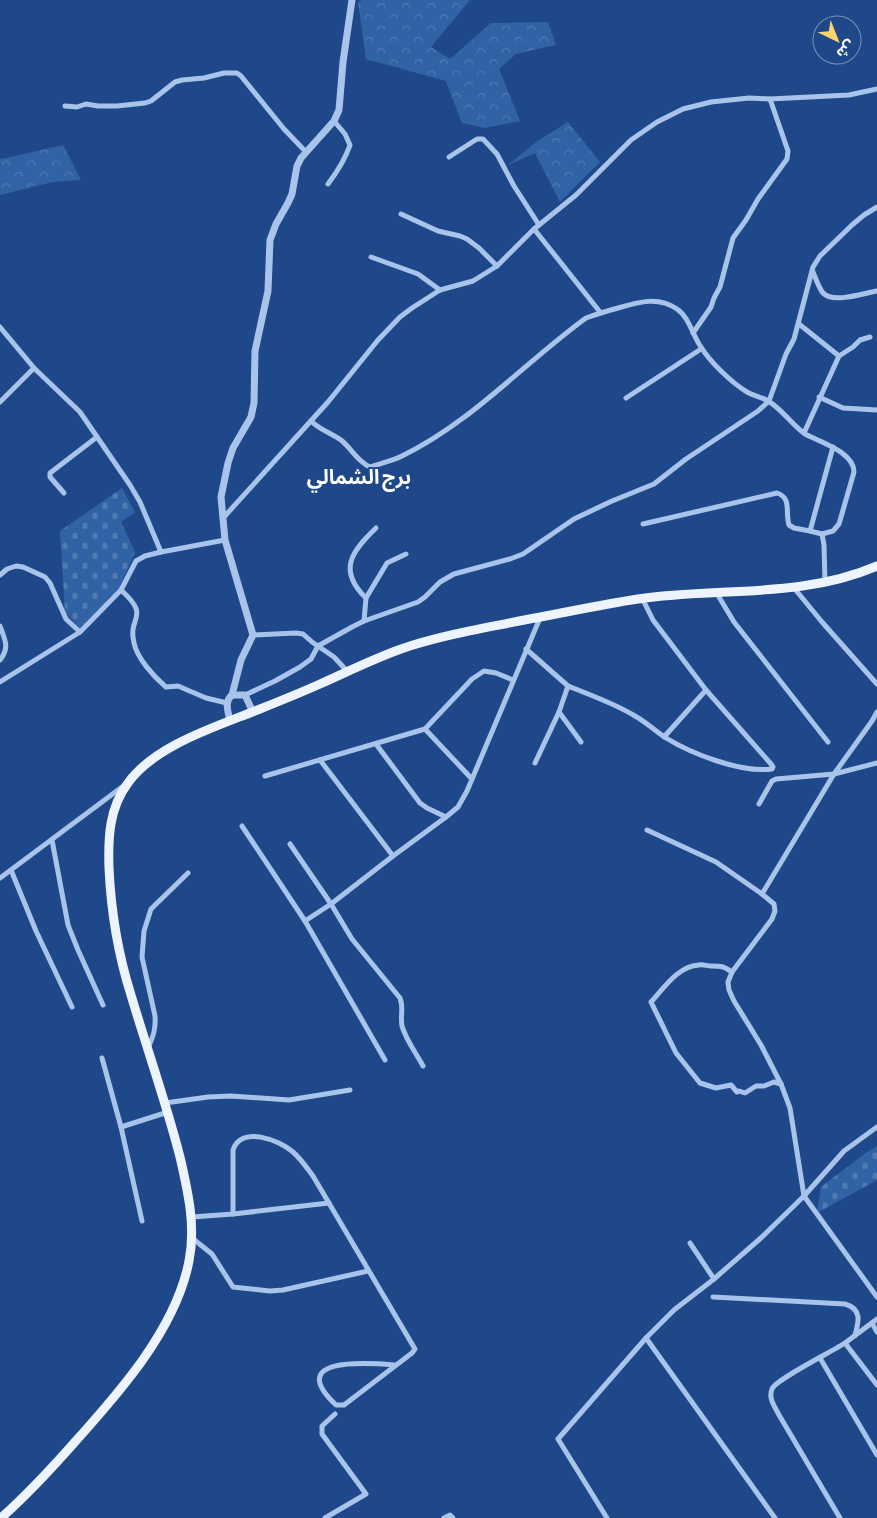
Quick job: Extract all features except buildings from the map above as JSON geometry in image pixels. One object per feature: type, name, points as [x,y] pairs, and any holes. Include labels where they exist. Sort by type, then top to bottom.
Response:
[{"type":"main road","points":[[1,1518],[47,1474],[94,1422],[140,1363],[162,1329],[177,1300],[187,1272],[192,1238],[192,1218],[183,1171],[168,1112],[122,963],[110,896],[110,824],[116,802],[126,785],[147,763],[188,738],[322,684],[347,671],[426,641],[466,631],[642,598],[794,588],[825,583],[877,566]]},
{"type":"street","points":[[230,720],[227,703],[232,695],[241,660],[253,635],[225,540],[221,497],[233,448],[252,417],[255,351],[268,291],[270,240],[292,194],[297,166],[306,152],[334,121],[339,110],[352,0]]},
{"type":"street","points":[[65,106],[77,107],[86,104],[117,106],[145,103],[151,101],[175,82],[231,72],[241,76],[284,129],[306,152]]},
{"type":"street","points":[[224,517],[311,421],[378,340],[400,317],[440,290],[473,281],[496,266],[536,227],[576,195],[631,140],[657,122],[683,109],[704,104],[749,98],[770,99],[849,95],[877,89]]},
{"type":"street","points":[[693,333],[711,307],[720,287],[733,238],[787,159],[788,151],[770,99]]},
{"type":"street","points":[[328,184],[346,157],[350,145],[345,134],[334,121]]},
{"type":"street","points":[[449,157],[477,139],[483,139],[497,154],[536,227],[600,312]]},
{"type":"street","points":[[232,695],[245,695],[282,678],[311,659],[318,646],[364,621],[418,602],[440,582],[454,574],[523,554],[574,519],[612,500],[654,484],[686,459],[758,411],[768,401],[786,354],[794,339],[812,272],[811,269],[820,256],[858,220],[877,207]]},
{"type":"street","points":[[401,214],[438,231],[467,239],[479,248],[496,266]]},
{"type":"street","points":[[371,257],[418,274],[440,290]]},
{"type":"street","points":[[812,272],[824,294],[830,297],[841,298],[877,291]]},
{"type":"street","points":[[311,421],[351,449],[362,463],[370,467],[391,461],[453,425],[586,318],[600,312],[647,300],[678,309],[685,318],[701,349],[722,372],[750,394],[768,401],[804,433],[833,447],[851,462],[854,467],[839,524],[833,531],[822,534],[794,528],[789,524],[788,503],[782,494],[777,493],[643,524]]},
{"type":"street","points":[[799,324],[839,356]]},
{"type":"street","points":[[0,327],[34,368],[80,412],[118,466],[140,502],[161,552]]},
{"type":"street","points":[[804,433],[819,396],[839,356],[860,340],[870,337]]},
{"type":"street","points":[[626,398],[701,349]]},
{"type":"street","points":[[0,402],[34,368]]},
{"type":"street","points":[[819,396],[843,408],[877,410]]},
{"type":"street","points":[[64,493],[50,477],[50,473],[97,437]]},
{"type":"street","points":[[810,531],[833,447]]},
{"type":"street","points":[[366,598],[354,584],[351,577],[351,560],[356,550],[376,528]]},
{"type":"street","points":[[822,534],[825,583]]},
{"type":"street","points":[[0,682],[80,632],[121,590],[136,561],[145,556],[161,552],[225,540]]},
{"type":"street","points":[[364,621],[366,598],[387,564],[406,554]]},
{"type":"street","points":[[0,575],[7,569],[16,566],[23,567],[45,577],[50,583],[66,619],[80,632]]},
{"type":"street","points":[[794,588],[877,684]]},
{"type":"street","points":[[121,590],[136,606],[133,642],[137,652],[156,678],[166,687],[178,686],[206,698],[227,703]]},
{"type":"street","points":[[716,592],[734,622],[828,742]]},
{"type":"street","points":[[526,649],[568,686],[635,716],[664,737],[692,752],[726,763],[760,770],[772,769],[771,764],[706,690],[654,620],[642,598]]},
{"type":"street","points":[[305,921],[331,904],[458,807],[463,800],[540,617]]},
{"type":"street","points":[[0,626],[6,647],[4,656],[0,660]]},
{"type":"street","points":[[253,635],[304,634],[334,657],[347,671]]},
{"type":"street","points":[[265,776],[425,730],[472,679],[484,671],[496,672],[513,680]]},
{"type":"street","points":[[535,762],[559,712],[568,686]]},
{"type":"street","points":[[664,737],[706,690]]},
{"type":"street","points":[[245,695],[253,712]]},
{"type":"street","points":[[559,712],[581,742]]},
{"type":"street","points":[[762,894],[834,774],[875,720],[877,712]]},
{"type":"street","points":[[425,730],[472,779]]},
{"type":"street","points":[[376,744],[420,803],[446,817]]},
{"type":"street","points":[[320,760],[393,856]]},
{"type":"street","points":[[759,804],[772,782],[776,779],[834,774],[877,763]]},
{"type":"street","points":[[0,878],[95,806],[126,785]]},
{"type":"street","points":[[242,826],[305,921],[385,1060]]},
{"type":"street","points":[[648,830],[716,862],[774,904],[775,911],[772,919],[732,972],[728,982],[732,996],[761,1045],[781,1084],[790,1108],[804,1196],[877,1297]]},
{"type":"street","points":[[52,840],[68,925],[103,1005]]},
{"type":"street","points":[[290,844],[363,954],[400,998],[403,1008],[403,1027],[409,1042],[424,1066]]},
{"type":"street","points":[[11,870],[36,931],[72,1007]]},
{"type":"street","points":[[148,1049],[156,1026],[142,957],[144,931],[151,909],[188,873]]},
{"type":"street","points":[[732,972],[721,965],[710,966],[700,964],[692,966],[679,973],[662,988],[651,1002],[676,1053],[700,1083],[716,1088],[731,1085],[737,1092],[745,1093],[756,1086],[764,1086],[774,1082],[781,1084]]},
{"type":"street","points":[[102,1058],[121,1127],[142,1221]]},
{"type":"street","points":[[165,1103],[231,1096],[289,1100],[350,1090]]},
{"type":"street","points":[[121,1127],[168,1112]]},
{"type":"street","points":[[607,1518],[558,1439],[646,1338],[674,1310],[714,1279],[762,1237],[804,1196],[844,1151],[877,1127]]},
{"type":"street","points":[[233,1214],[233,1150],[237,1141],[244,1137],[257,1137],[270,1140],[293,1152],[313,1176],[415,1347],[413,1352],[396,1365],[346,1403],[340,1406],[333,1402],[319,1381],[323,1370],[336,1366],[366,1363],[396,1365]]},
{"type":"street","points":[[192,1218],[329,1203]]},
{"type":"street","points":[[192,1238],[212,1254],[233,1287],[270,1291],[283,1290],[368,1270]]},
{"type":"street","points":[[690,1243],[714,1279]]},
{"type":"street","points":[[713,1297],[845,1304],[851,1306],[857,1313],[859,1321],[855,1335]]},
{"type":"street","points":[[840,1518],[771,1400],[772,1387],[783,1378],[845,1344],[875,1321],[877,1332]]},
{"type":"street","points":[[646,1338],[775,1518]]},
{"type":"street","points":[[845,1344],[877,1385]]},
{"type":"street","points":[[820,1358],[877,1455]]},
{"type":"street","points":[[325,1518],[366,1494],[322,1434],[322,1426],[335,1414]]},
{"type":"street","points":[[444,1518],[450,1515],[453,1518]]},
{"type":"green space","points":[[363,0],[470,0],[431,47],[450,59],[491,23],[548,22],[556,45],[516,54],[499,69],[520,121],[485,128],[462,123],[446,81],[366,59],[358,2]]},
{"type":"green space","points":[[568,122],[600,162],[560,202],[535,153],[508,165],[536,142]]},
{"type":"green space","points":[[63,145],[81,180],[53,182],[0,195],[0,158]]},
{"type":"green space","points":[[122,488],[135,512],[121,522],[135,552],[119,588],[80,628],[65,612],[60,531]]},
{"type":"green space","points":[[877,1146],[877,1180],[817,1213],[821,1187]]},
{"type":"district","name":"برج الشمالي","points":[[359,476]]}]
